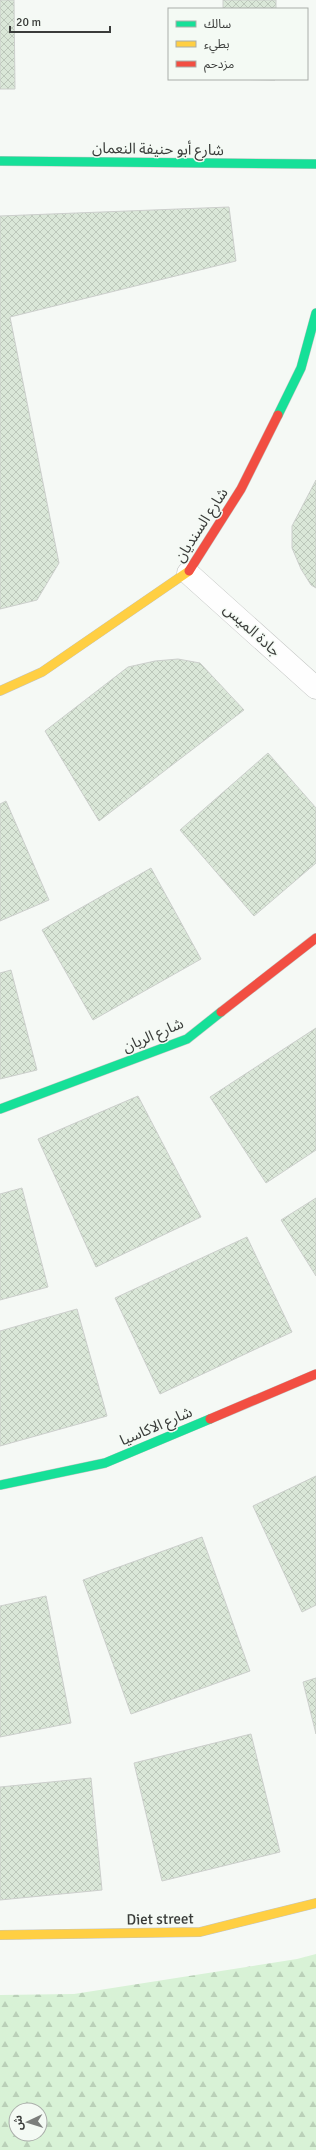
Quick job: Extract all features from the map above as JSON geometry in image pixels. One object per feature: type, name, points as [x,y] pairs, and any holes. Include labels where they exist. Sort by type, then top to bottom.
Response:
[{"type":"street","name":"شارع أبو حنيفة النعمان","points":[[0,161],[316,164]]},
{"type":"street","name":"شارع السنديان","points":[[0,690],[42,672],[188,573],[241,489],[276,418],[300,368],[316,313]]},
{"type":"street","name":"جادة الميس","points":[[188,573],[316,688]]},
{"type":"street","name":"شارع الريان","points":[[0,1108],[187,1039],[316,938]]},
{"type":"street","name":"شارع الاكاسيا","points":[[0,1485],[105,1463],[316,1374]]},
{"type":"street","name":"Diet street","points":[[0,1935],[200,1932],[316,1903]]},
{"type":"green space","points":[[316,1954],[316,2150],[0,2150],[0,1995],[74,1994],[297,1959]]},
{"type":"building","points":[[0,0],[14,0],[15,89],[0,89]]},
{"type":"building","points":[[223,0],[276,0],[276,8],[223,8]]},
{"type":"building","points":[[229,207],[236,261],[10,317],[59,563],[37,600],[0,609],[0,216]]},
{"type":"building","points":[[316,480],[316,588],[311,585],[301,569],[292,548],[292,526]]},
{"type":"building","points":[[178,659],[200,663],[244,710],[99,821],[45,731],[128,667],[155,661]]},
{"type":"building","points":[[268,753],[316,808],[316,863],[254,916],[180,830]]},
{"type":"building","points":[[6,801],[49,900],[0,921],[0,804]]},
{"type":"building","points":[[151,868],[201,959],[93,1020],[42,930]]},
{"type":"building","points":[[11,970],[37,1070],[0,1079],[0,973]]},
{"type":"building","points":[[316,1028],[316,1150],[266,1183],[210,1097]]},
{"type":"building","points":[[138,1096],[201,1217],[96,1267],[38,1139]]},
{"type":"building","points":[[22,1188],[48,1287],[0,1300],[0,1194]]},
{"type":"building","points":[[316,1198],[316,1276],[281,1220]]},
{"type":"building","points":[[247,1237],[292,1332],[160,1394],[115,1298]]},
{"type":"building","points":[[77,1309],[107,1416],[0,1446],[0,1331]]},
{"type":"building","points":[[316,1476],[316,1605],[302,1612],[253,1506]]},
{"type":"building","points":[[202,1537],[250,1671],[131,1714],[83,1580]]},
{"type":"building","points":[[46,1596],[71,1723],[0,1737],[0,1606]]},
{"type":"building","points":[[316,1678],[316,1734],[303,1682]]},
{"type":"building","points":[[251,1734],[280,1852],[162,1881],[134,1763]]},
{"type":"building","points":[[91,1778],[102,1890],[0,1900],[0,1787]]},
{"type":"traffic: fast","points":[[0,161],[316,164]]},
{"type":"traffic: fast","points":[[278,415],[301,368],[316,313]]},
{"type":"traffic: fast","points":[[0,1109],[187,1039],[221,1012]]},
{"type":"traffic: fast","points":[[0,1485],[105,1463],[210,1419]]},
{"type":"traffic: slow","points":[[0,691],[42,672],[189,571]]},
{"type":"traffic: slow","points":[[0,1935],[200,1932],[316,1903]]},
{"type":"traffic: jam","points":[[189,571],[241,489],[278,415]]},
{"type":"traffic: jam","points":[[221,1012],[316,938]]},
{"type":"traffic: jam","points":[[210,1419],[316,1374]]}]
